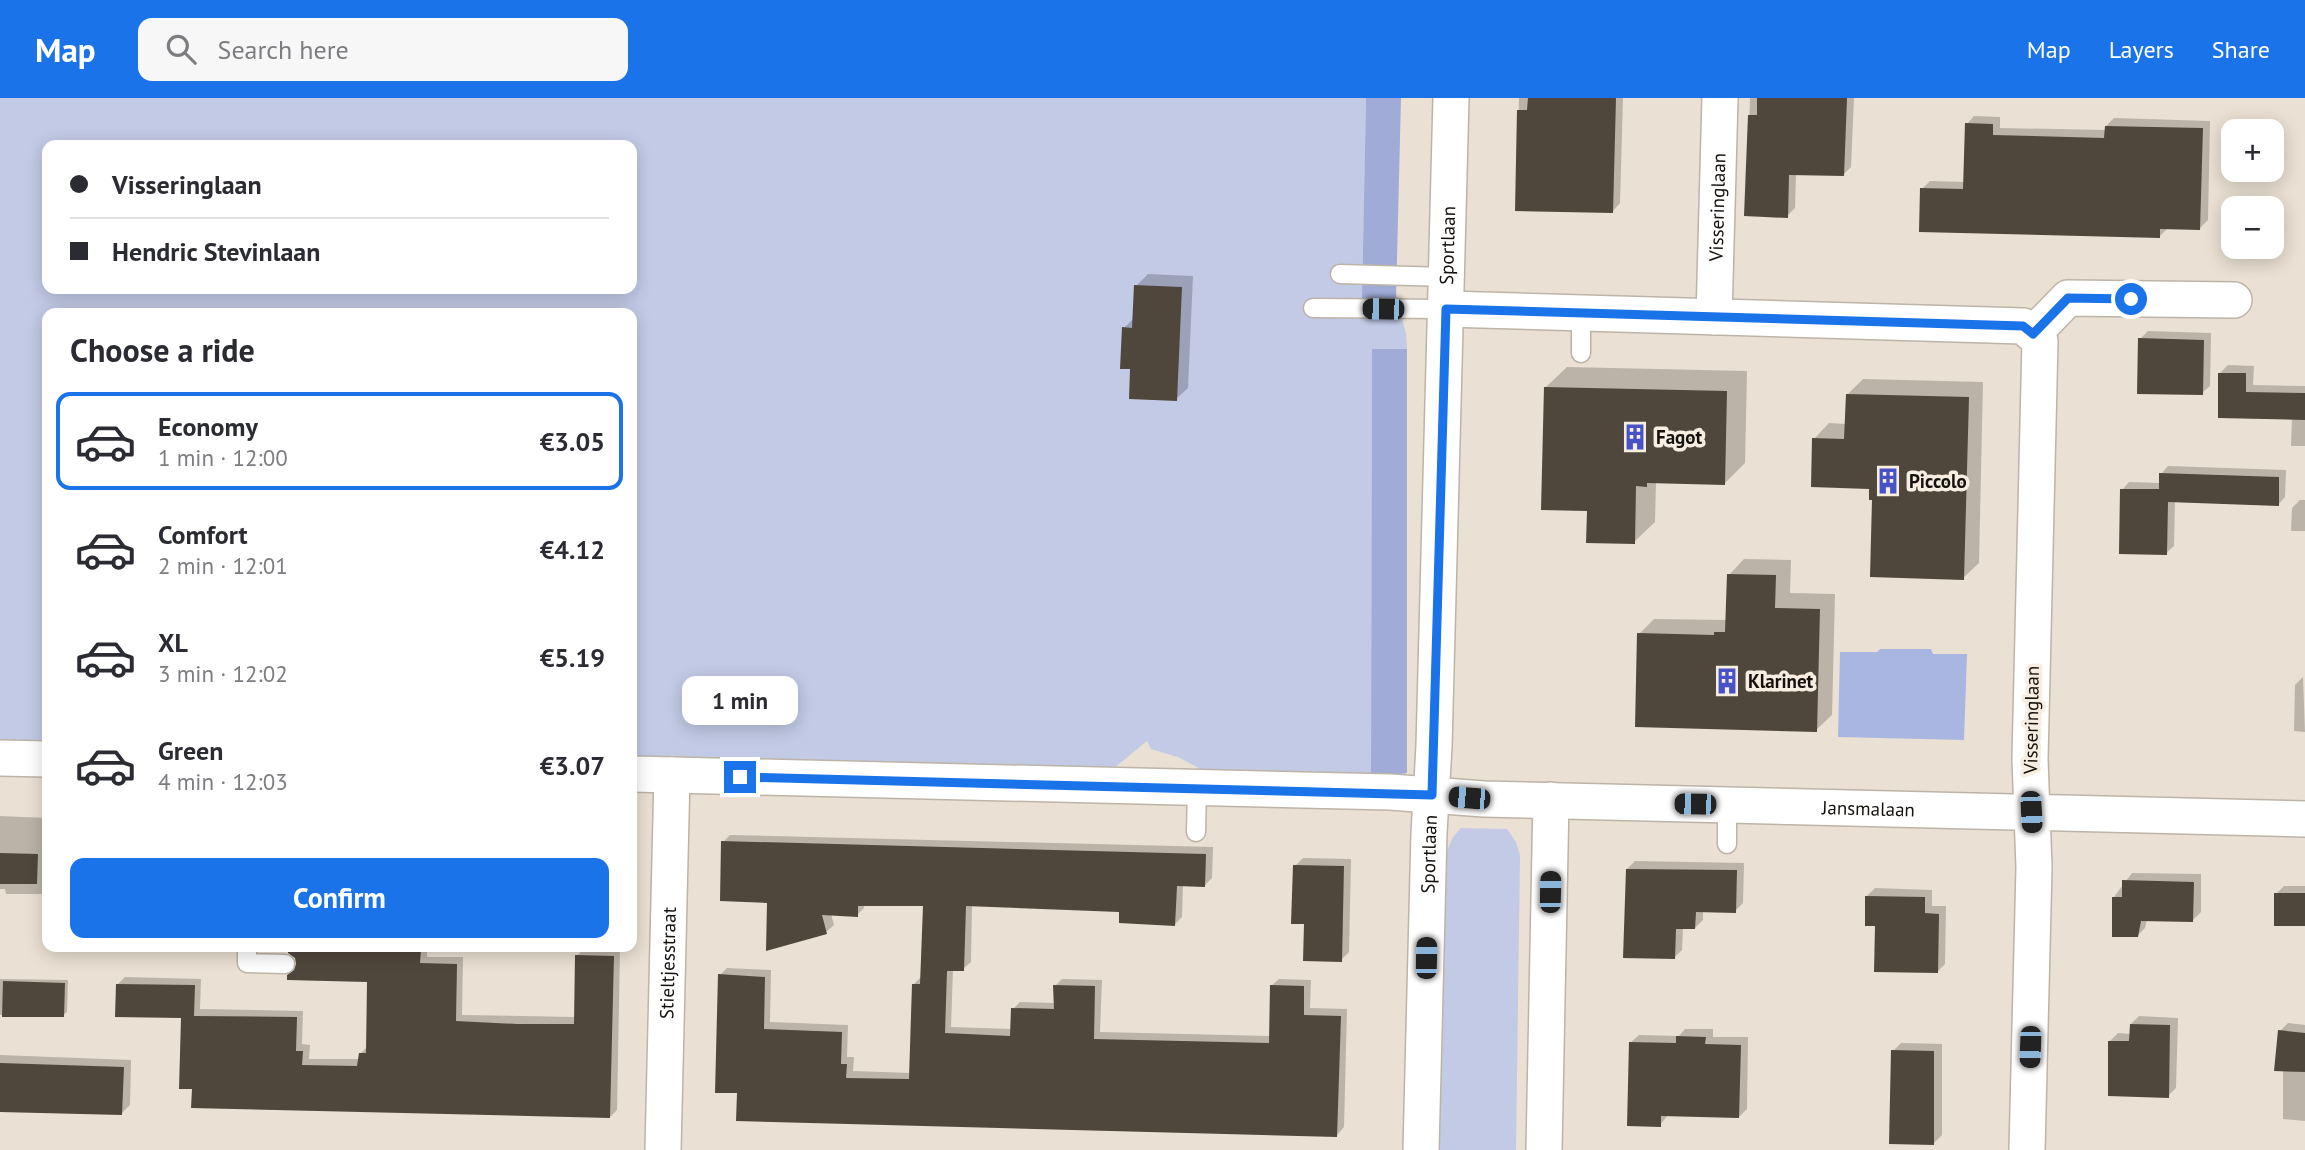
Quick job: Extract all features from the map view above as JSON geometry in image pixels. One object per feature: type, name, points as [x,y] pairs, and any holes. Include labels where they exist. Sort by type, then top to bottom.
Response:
[{"type":"street","name":"Sportlaan","points":[[1421,1150],[1451,98]]},
{"type":"street","name":"Visseringlaan","points":[[1714,317],[1720,98]]},
{"type":"street","points":[[1446,293],[1581,313],[2023,326],[2033,334],[2068,298],[2234,300]]},
{"type":"street","name":"Visseringlaan","points":[[2027,1150],[2034,867],[2030,759],[2040,341],[2033,334]]},
{"type":"street","points":[[0,758],[42,760]]},
{"type":"street","name":"Jansmalaan","points":[[637,774],[2305,819]]},
{"type":"street","name":"Stieltjesstraat","points":[[663,1150],[672,775]]},
{"type":"street","points":[[1544,1150],[1551,800]]},
{"type":"lane","points":[[1340,274],[1446,293]]},
{"type":"lane","points":[[1314,308],[1446,293]]},
{"type":"lane","points":[[1581,313],[1581,354]]},
{"type":"lane","points":[[1196,832],[1197,788]]},
{"type":"lane","points":[[1727,805],[1727,844]]},
{"type":"lane","points":[[247,952],[247,963],[285,964]]},
{"type":"shaded area","points":[[0,98],[1366,98],[1362,298],[1396,299],[1406,333],[1407,349],[1372,349],[1371,779],[1210,774],[1178,757],[1151,749],[1147,741],[1113,769],[637,760],[637,308],[42,308],[42,745],[0,744]]},
{"type":"shaded area","points":[[1366,98],[1401,98],[1396,299],[1362,298]]},
{"type":"shaded area","points":[[1372,349],[1407,349],[1407,773],[1371,779]]},
{"type":"shaded area","points":[[1880,649],[1931,649],[1933,654],[1967,654],[1964,740],[1838,737],[1840,652],[1877,652]]},
{"type":"shaded area","points":[[1461,828],[1507,829],[1516,842],[1520,855],[1516,1150],[1439,1150],[1446,853],[1453,837]]},
{"type":"building","points":[[1528,98],[1616,98],[1613,213],[1515,211],[1517,110],[1527,110]]},
{"type":"building","points":[[1757,98],[1847,98],[1844,176],[1789,175],[1788,218],[1744,216],[1748,115],[1757,115]]},
{"type":"building","points":[[1965,123],[1993,124],[1993,135],[2104,138],[2105,126],[2203,128],[2200,230],[2160,229],[2160,238],[1919,232],[1920,188],[1963,189]]},
{"type":"building","points":[[1134,285],[1182,287],[1177,401],[1129,399],[1130,369],[1120,369],[1122,327],[1132,328]]},
{"type":"building","points":[[2138,338],[2204,340],[2203,395],[2137,394]]},
{"type":"building","points":[[2218,373],[2246,373],[2246,392],[2305,393],[2305,420],[2218,418]]},
{"type":"building","name":"Fagot","points":[[1544,387],[1727,391],[1725,485],[1647,483],[1647,487],[1636,486],[1635,544],[1586,543],[1587,511],[1541,510]]},
{"type":"building","name":"Piccolo","points":[[1846,394],[1969,397],[1964,580],[1870,577],[1872,500],[1869,500],[1869,489],[1811,487],[1812,438],[1844,439]]},
{"type":"building","points":[[2159,473],[2279,477],[2279,506],[2168,502],[2167,555],[2119,554],[2120,489],[2159,489]]},
{"type":"building","name":"Klarinet","points":[[1727,574],[1776,575],[1775,608],[1820,609],[1817,732],[1635,727],[1637,633],[1714,635],[1714,632],[1725,632]]},
{"type":"building","points":[[721,841],[1206,854],[1205,887],[1177,886],[1175,926],[1119,923],[1119,912],[966,906],[964,971],[947,971],[945,1033],[1010,1036],[1011,1008],[1054,1009],[1053,985],[1095,986],[1094,1039],[1269,1043],[1270,985],[1304,986],[1304,1015],[1341,1016],[1337,1137],[736,1121],[737,1093],[715,1093],[718,974],[765,977],[764,1029],[842,1032],[841,1064],[847,1064],[846,1078],[909,1079],[912,984],[920,984],[923,906],[858,906],[858,917],[822,915],[827,934],[766,951],[767,903],[720,901]]},
{"type":"building","points":[[0,853],[38,854],[37,884],[0,884]]},
{"type":"building","points":[[1293,865],[1344,866],[1342,962],[1303,961],[1304,924],[1291,924]]},
{"type":"building","points":[[1626,869],[1737,870],[1736,913],[1696,912],[1695,929],[1676,929],[1675,959],[1623,958]]},
{"type":"building","points":[[2122,880],[2194,882],[2193,922],[2141,921],[2138,937],[2112,937],[2112,897],[2122,897]]},
{"type":"building","points":[[2274,893],[2305,893],[2305,926],[2274,926]]},
{"type":"building","points":[[1865,896],[1925,897],[1925,913],[1939,914],[1938,973],[1874,972],[1875,926],[1865,926]]},
{"type":"building","points":[[421,952],[420,963],[457,964],[456,1021],[517,1024],[574,1024],[575,955],[614,956],[610,1118],[191,1108],[192,1089],[179,1089],[181,1018],[115,1017],[116,984],[195,985],[194,1016],[297,1017],[296,1051],[303,1051],[302,1065],[357,1066],[359,1053],[366,1053],[367,982],[287,980],[287,975],[294,970],[296,964],[295,958],[288,953]]},
{"type":"building","points":[[3,981],[65,983],[64,1017],[2,1017]]},
{"type":"building","points":[[2130,1024],[2170,1025],[2169,1098],[2108,1096],[2108,1041],[2129,1041]]},
{"type":"building","points":[[2278,1030],[2305,1033],[2305,1072],[2274,1071]]},
{"type":"building","points":[[1676,1036],[1706,1037],[1705,1044],[1741,1045],[1739,1118],[1661,1116],[1661,1127],[1627,1126],[1629,1042],[1676,1043]]},
{"type":"building","points":[[1891,1050],[1934,1051],[1934,1145],[1889,1144]]},
{"type":"building","points":[[0,1063],[124,1067],[122,1115],[0,1112]]},
{"type":"place","name":"Fagot","points":[[1635,437]]},
{"type":"place","name":"Piccolo","points":[[1888,481]]},
{"type":"place","name":"Klarinet","points":[[1727,681]]},
{"type":"route","points":[[740,777],[1432,795],[1446,309],[2023,326],[2033,334],[2068,298],[2131,299]]}]
